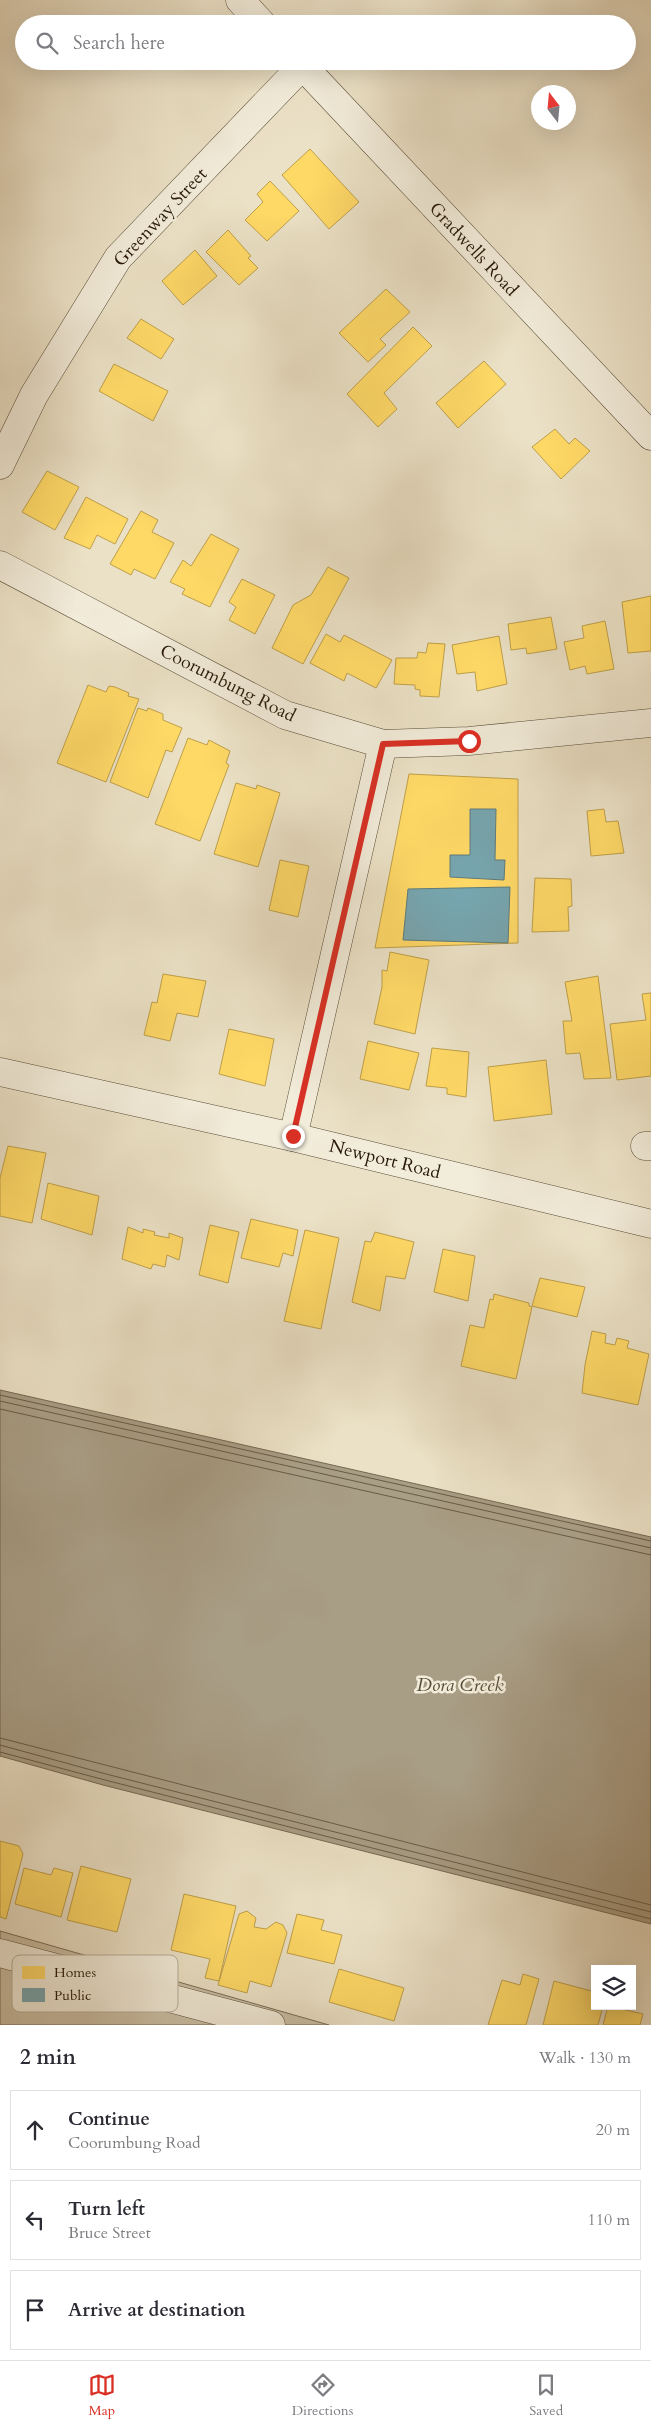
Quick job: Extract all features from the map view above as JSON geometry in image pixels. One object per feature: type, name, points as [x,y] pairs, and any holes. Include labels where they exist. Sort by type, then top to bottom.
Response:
[{"type":"street","points":[[240,0],[254,15]]},
{"type":"street","name":"Greenway Street","points":[[0,465],[34,395],[118,258],[294,70]]},
{"type":"street","name":"Gradwells Road","points":[[306,70],[651,436]]},
{"type":"street","name":"Coorumbung Road","points":[[0,565],[285,715],[383,744],[469,741],[651,723]]},
{"type":"street","points":[[293,1136],[383,744]]},
{"type":"street","name":"Newport Road","points":[[0,1072],[293,1136],[651,1224]]},
{"type":"street","points":[[178,2000],[271,2025]]},
{"type":"shaded area","points":[[0,1931],[84,1955],[12,1955],[12,2012],[178,2012],[178,1982],[329,2025],[0,2025]]},
{"type":"water","name":"Dora Creek","points":[[0,1390],[651,1537],[651,1924],[103,1785],[0,1756]]},
{"type":"building: Homes","points":[[310,149],[359,202],[329,229],[282,175]]},
{"type":"building: Homes","points":[[270,181],[299,211],[267,241],[245,220],[263,202],[257,194]]},
{"type":"building: Homes","points":[[228,230],[251,256],[248,258],[258,268],[239,285],[206,252]]},
{"type":"building: Homes","points":[[195,250],[217,276],[183,305],[162,281]]},
{"type":"building: Homes","points":[[386,289],[410,312],[380,339],[386,345],[368,362],[339,333]]},
{"type":"building: Homes","points":[[141,319],[174,339],[161,359],[127,338]]},
{"type":"building: Homes","points":[[413,327],[432,346],[384,393],[397,409],[378,427],[347,394]]},
{"type":"building: Homes","points":[[484,361],[506,384],[458,428],[436,403]]},
{"type":"building: Homes","points":[[114,364],[168,391],[153,421],[99,391]]},
{"type":"building: Homes","points":[[555,429],[569,444],[575,438],[590,451],[561,479],[532,447]]},
{"type":"building: Homes","points":[[47,471],[79,487],[55,530],[22,512]]},
{"type":"building: Homes","points":[[86,497],[128,519],[115,544],[97,535],[90,549],[64,538]]},
{"type":"building: Homes","points":[[141,511],[158,520],[152,532],[174,543],[155,579],[134,569],[131,575],[110,564]]},
{"type":"building: Homes","points":[[211,534],[239,549],[210,607],[182,594],[185,589],[170,582],[183,560],[191,566]]},
{"type":"building: Homes","points":[[328,567],[349,578],[303,664],[272,648],[293,605],[311,595]]},
{"type":"building: Homes","points":[[242,579],[275,595],[255,634],[229,620],[236,607],[229,602]]},
{"type":"building: Homes","points":[[651,596],[651,651],[628,653],[622,602]]},
{"type":"building: Homes","points":[[551,617],[557,649],[527,654],[526,648],[511,650],[508,624]]},
{"type":"building: Homes","points":[[605,621],[614,669],[587,674],[585,666],[570,670],[564,642],[584,638],[582,626]]},
{"type":"building: Homes","points":[[326,634],[340,642],[344,635],[392,660],[376,688],[347,673],[344,681],[310,663]]},
{"type":"building: Homes","points":[[499,636],[507,684],[477,691],[475,672],[457,674],[452,645]]},
{"type":"building: Homes","points":[[428,643],[445,644],[439,697],[420,696],[420,690],[415,689],[415,685],[394,684],[396,658],[417,658],[418,652],[426,653]]},
{"type":"building: Homes","points":[[88,685],[106,692],[109,686],[115,687],[129,693],[128,696],[139,699],[106,782],[57,763]]},
{"type":"building: Homes","points":[[138,708],[147,711],[148,708],[163,714],[163,720],[182,728],[172,752],[166,750],[148,798],[110,782]]},
{"type":"building: Homes","points":[[188,738],[207,745],[209,740],[230,751],[226,763],[229,765],[200,841],[155,824]]},
{"type":"building: Homes","points":[[409,774],[518,779],[518,943],[375,948]]},
{"type":"building: Homes","points":[[236,783],[256,789],[257,785],[280,793],[258,867],[214,854]]},
{"type":"building: Homes","points":[[604,809],[606,822],[618,821],[624,853],[591,856],[587,811]]},
{"type":"building: Homes","points":[[280,860],[309,866],[298,917],[269,910]]},
{"type":"building: Homes","points":[[535,878],[571,879],[572,906],[568,907],[569,931],[532,932]]},
{"type":"building: Homes","points":[[390,952],[429,960],[415,1034],[374,1024],[382,987],[382,970],[387,971]]},
{"type":"building: Homes","points":[[163,974],[206,981],[198,1017],[177,1013],[170,1041],[144,1035],[152,1002],[157,1003]]},
{"type":"building: Homes","points":[[598,976],[611,1078],[584,1079],[580,1053],[566,1054],[563,1021],[572,1021],[565,982]]},
{"type":"building: Homes","points":[[651,993],[651,1076],[617,1080],[610,1024],[646,1020],[642,994]]},
{"type":"building: Homes","points":[[229,1029],[274,1039],[265,1086],[219,1074]]},
{"type":"building: Homes","points":[[368,1041],[419,1053],[409,1090],[360,1079]]},
{"type":"building: Homes","points":[[432,1048],[469,1052],[466,1097],[447,1094],[447,1088],[426,1086]]},
{"type":"building: Homes","points":[[546,1060],[552,1114],[494,1121],[488,1067]]},
{"type":"building: Homes","points":[[8,1146],[46,1153],[32,1223],[0,1216],[0,1178]]},
{"type":"building: Homes","points":[[48,1183],[99,1196],[92,1235],[41,1219]]},
{"type":"building: Homes","points":[[251,1219],[298,1230],[293,1256],[283,1253],[279,1267],[241,1258]]},
{"type":"building: Homes","points":[[210,1225],[239,1232],[228,1283],[199,1275]]},
{"type":"building: Homes","points":[[128,1227],[143,1233],[143,1229],[155,1232],[154,1235],[169,1238],[169,1233],[183,1238],[179,1260],[167,1255],[165,1267],[153,1264],[151,1269],[122,1259]]},
{"type":"building: Homes","points":[[305,1230],[339,1238],[321,1329],[284,1321]]},
{"type":"building: Homes","points":[[375,1232],[414,1242],[405,1279],[386,1276],[380,1311],[352,1302],[365,1241],[371,1242]]},
{"type":"building: Homes","points":[[443,1249],[475,1256],[468,1301],[434,1292]]},
{"type":"building: Homes","points":[[540,1278],[585,1287],[577,1317],[532,1306]]},
{"type":"building: Homes","points":[[494,1294],[529,1303],[529,1306],[532,1307],[516,1379],[461,1366],[470,1325],[484,1328],[490,1299],[493,1300]]},
{"type":"building: Homes","points":[[592,1331],[606,1334],[605,1343],[615,1345],[617,1338],[629,1341],[627,1348],[649,1354],[638,1405],[582,1393]]},
{"type":"building: Homes","points":[[0,1841],[19,1846],[23,1854],[6,1919],[0,1917]]},
{"type":"building: Homes","points":[[81,1866],[131,1879],[117,1932],[67,1920]]},
{"type":"building: Homes","points":[[24,1868],[51,1875],[54,1868],[73,1873],[61,1917],[15,1904]]},
{"type":"building: Homes","points":[[184,1894],[236,1906],[219,1981],[205,1978],[210,1959],[171,1950]]},
{"type":"building: Homes","points":[[247,1911],[256,1918],[254,1927],[266,1929],[276,1922],[283,1925],[287,1933],[271,1987],[250,1981],[247,1993],[218,1985],[239,1914]]},
{"type":"building: Homes","points":[[297,1914],[324,1920],[321,1930],[342,1935],[334,1964],[287,1953]]},
{"type":"building: Homes","points":[[339,1969],[404,1988],[394,2021],[329,2002]]},
{"type":"building: Homes","points":[[523,1974],[539,1979],[526,2025],[488,2025],[502,1980],[520,1985]]},
{"type":"building: Homes","points":[[554,1981],[591,1991],[591,2010],[602,2010],[598,2025],[543,2025]]},
{"type":"building: Homes","points":[[607,2010],[626,2010],[643,2014],[640,2025],[603,2025]]},
{"type":"building: Public","points":[[470,809],[496,809],[495,860],[505,860],[504,880],[450,877],[450,855],[470,855]]},
{"type":"building: Public","points":[[510,887],[508,943],[403,940],[408,889]]},
{"type":"route","points":[[293,1136],[383,744],[469,741]]}]
